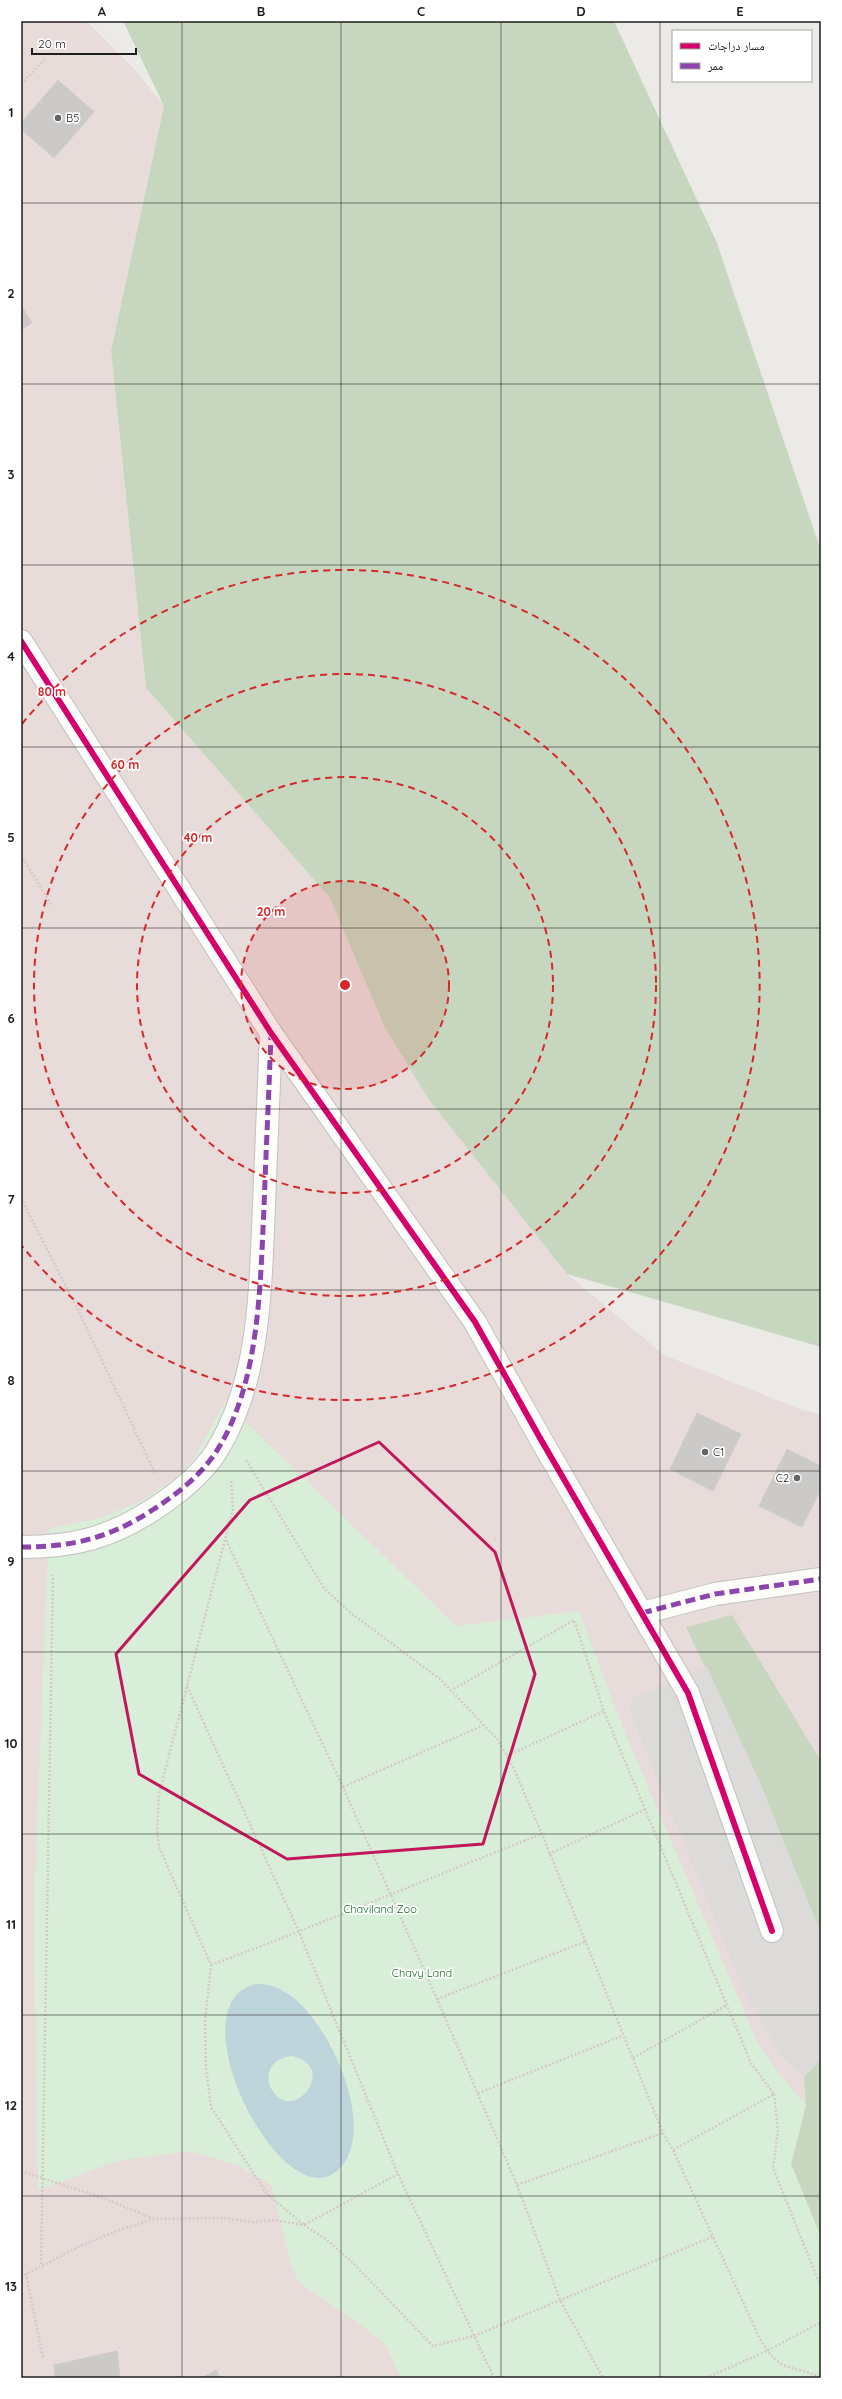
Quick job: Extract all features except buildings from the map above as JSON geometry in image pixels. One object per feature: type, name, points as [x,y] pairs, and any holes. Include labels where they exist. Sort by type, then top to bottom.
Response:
[{"type":"street","points":[[21,641],[271,1032],[475,1322],[540,1438],[688,1693],[772,1931]]},
{"type":"street","points":[[21,1546],[78,1544],[101,1538],[141,1518],[167,1500],[200,1471],[215,1453],[228,1431],[239,1401],[248,1367],[256,1326],[260,1278],[271,1032]]},
{"type":"street","points":[[642,1613],[715,1594],[821,1579]]},
{"type":"path","points":[[21,84],[46,58]]},
{"type":"path","points":[[21,855],[52,906]]},
{"type":"path","points":[[21,1198],[83,1319],[167,1500]]},
{"type":"path","points":[[228,1431],[324,1588],[352,1614],[440,1680],[498,1740],[507,1756],[542,1834],[549,1854],[587,1941],[622,2036],[633,2058],[662,2133],[673,2150],[712,2237],[767,2351],[774,2360],[781,2364],[821,2377]]},
{"type":"path","points":[[231,1478],[233,1509],[186,1685],[159,1794],[157,1830],[159,1847],[166,1867],[211,1965],[205,2022],[206,2067],[211,2108],[267,2194],[304,2225],[327,2240],[353,2263],[433,2346],[474,2336],[712,2237]]},
{"type":"path","points":[[225,1540],[343,1787],[437,1999],[517,2185],[560,2300],[603,2378]]},
{"type":"path","points":[[41,2264],[54,1546]]},
{"type":"path","points":[[450,1691],[574,1620],[604,1711],[751,2063],[774,2094],[778,2131],[773,2168],[821,2287]]},
{"type":"path","points":[[186,1685],[299,1932],[398,2174],[494,2378]]},
{"type":"path","points":[[507,1756],[604,1711]]},
{"type":"path","points":[[343,1787],[484,1725]]},
{"type":"path","points":[[549,1854],[646,1809]]},
{"type":"path","points":[[211,1965],[299,1932],[389,1893],[542,1834]]},
{"type":"path","points":[[437,1999],[587,1941]]},
{"type":"path","points":[[633,2058],[727,2005]]},
{"type":"path","points":[[478,2093],[622,2036]]},
{"type":"path","points":[[673,2150],[774,2094]]},
{"type":"path","points":[[517,2185],[662,2133]]},
{"type":"path","points":[[21,2171],[106,2199],[154,2219]]},
{"type":"path","points":[[21,2277],[41,2264],[116,2231],[154,2219],[224,2218],[253,2222],[273,2220],[304,2225],[398,2174]]},
{"type":"path","points":[[26,2273],[42,2358]]},
{"type":"path","points":[[706,2378],[767,2351],[821,2322]]},
{"type":"highlighted area","points":[[379,1442],[495,1552],[535,1674],[483,1844],[287,1859],[139,1774],[116,1654],[250,1500]]},
{"type":"shaded area","name":"Chavy Land","points":[[21,21],[86,21],[137,72],[164,106],[111,351],[146,688],[330,898],[384,1026],[429,1100],[567,1274],[664,1355],[802,1410],[821,1414],[821,2378],[21,2378]]},
{"type":"shaded area","points":[[707,1667],[760,1783],[821,1933],[821,2059],[804,2077],[781,2056],[745,1993],[629,1709],[632,1698]]},
{"type":"green space","points":[[123,21],[614,21],[717,243],[821,551],[821,1347],[567,1274],[429,1100],[384,1026],[330,898],[146,688],[111,351],[164,106]]},
{"type":"green space","name":"Chaviland Zoo","points":[[225,1402],[456,1626],[579,1611],[624,1731],[757,2042],[779,2074],[806,2105],[791,2164],[821,2237],[821,2378],[401,2378],[386,2346],[372,2333],[299,2282],[290,2262],[272,2186],[240,2166],[190,2151],[117,2161],[38,2190],[34,1906],[49,1529],[100,1518],[142,1501],[176,1477],[194,1459]]},
{"type":"green space","points":[[732,1615],[821,1761],[821,1935],[760,1783],[686,1627]]},
{"type":"green space","points":[[821,2059],[821,2237],[791,2164],[806,2105],[804,2077]]},
{"type":"water","points":[[256,1984],[263,1984],[278,1988],[301,2005],[317,2024],[332,2048],[344,2076],[351,2103],[354,2130],[349,2153],[337,2171],[314,2178],[289,2165],[265,2138],[244,2103],[230,2064],[225,2028],[233,1999]],"holes":[[[292,2056],[306,2062],[312,2071],[312,2081],[308,2090],[300,2098],[290,2101],[281,2099],[272,2090],[269,2084],[269,2072],[272,2067],[280,2059]]]},
{"type":"marked path","points":[[21,1547],[40,1547],[74,1543],[106,1534],[138,1519],[188,1484],[203,1469],[216,1452],[231,1425],[242,1396],[255,1334],[259,1302],[271,1035]]},
{"type":"marked path","points":[[642,1613],[715,1594],[821,1579]]},
{"type":"cycle path","points":[[21,641],[271,1033],[475,1322],[540,1438],[688,1693],[772,1931]]},
{"type":"place","name":"B5","points":[[58,118]]},
{"type":"place","name":"C1","points":[[705,1452]]},
{"type":"place","name":"C2","points":[[797,1478]]}]
